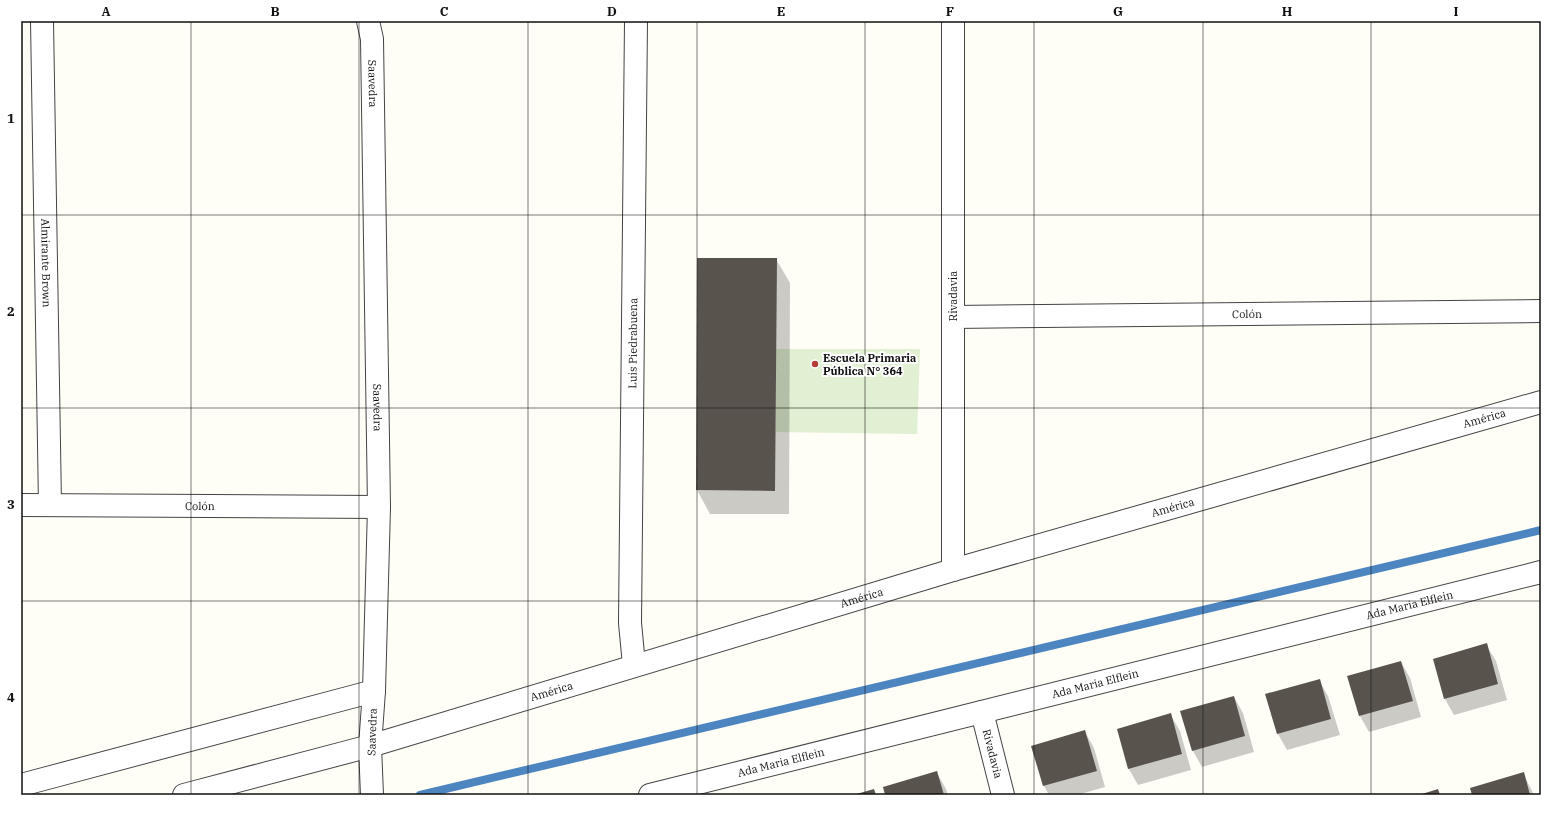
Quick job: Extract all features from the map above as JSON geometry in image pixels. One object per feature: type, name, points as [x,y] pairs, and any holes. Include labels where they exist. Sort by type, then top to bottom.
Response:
[{"type":"street","name":"Almirante Brown","points":[[42,21],[50,506]]},
{"type":"street","name":"Saavedra","points":[[368,21],[372,39],[379,507],[374,692],[370,752],[372,795]]},
{"type":"street","name":"Luis Piedrabuena","points":[[634,665],[630,623],[636,21]]},
{"type":"street","name":"Rivadavia","points":[[953,21],[953,570]]},
{"type":"street","name":"Colón","points":[[953,317],[1541,311]]},
{"type":"street","name":"América","points":[[184,795],[370,752],[634,665],[953,570],[1541,402]]},
{"type":"street","name":"Colón","points":[[21,505],[379,507]]},
{"type":"street","name":"Ada Maria Elflein","points":[[650,795],[686,791],[982,712],[1541,572]]},
{"type":"street","points":[[21,784],[374,692]]},
{"type":"street","name":"Rivadavia","points":[[982,712],[1003,795]]},
{"type":"green space","points":[[776,349],[920,349],[917,434],[776,432]]},
{"type":"building","points":[[697,258],[777,258],[775,491],[696,490]]},
{"type":"building","points":[[1487,643],[1498,684],[1444,699],[1433,659]]},
{"type":"building","points":[[1401,661],[1413,701],[1359,716],[1347,676]]},
{"type":"building","points":[[1320,679],[1331,719],[1277,734],[1265,694]]},
{"type":"building","points":[[1234,696],[1245,736],[1192,751],[1180,711]]},
{"type":"building","points":[[1171,713],[1182,754],[1128,769],[1117,729]]},
{"type":"building","points":[[1085,730],[1097,771],[1043,786],[1031,746]]},
{"type":"building","points":[[937,771],[944,795],[885,795],[883,787]]},
{"type":"building","points":[[1524,772],[1530,795],[1472,795],[1470,788]]},
{"type":"building","points":[[874,789],[876,795],[853,795]]},
{"type":"building","points":[[1438,789],[1440,795],[1419,795]]},
{"type":"waterway","points":[[420,795],[1541,530]]},
{"type":"place","name":"Escuela Primaria Pública N° 364","points":[[815,364]]}]
